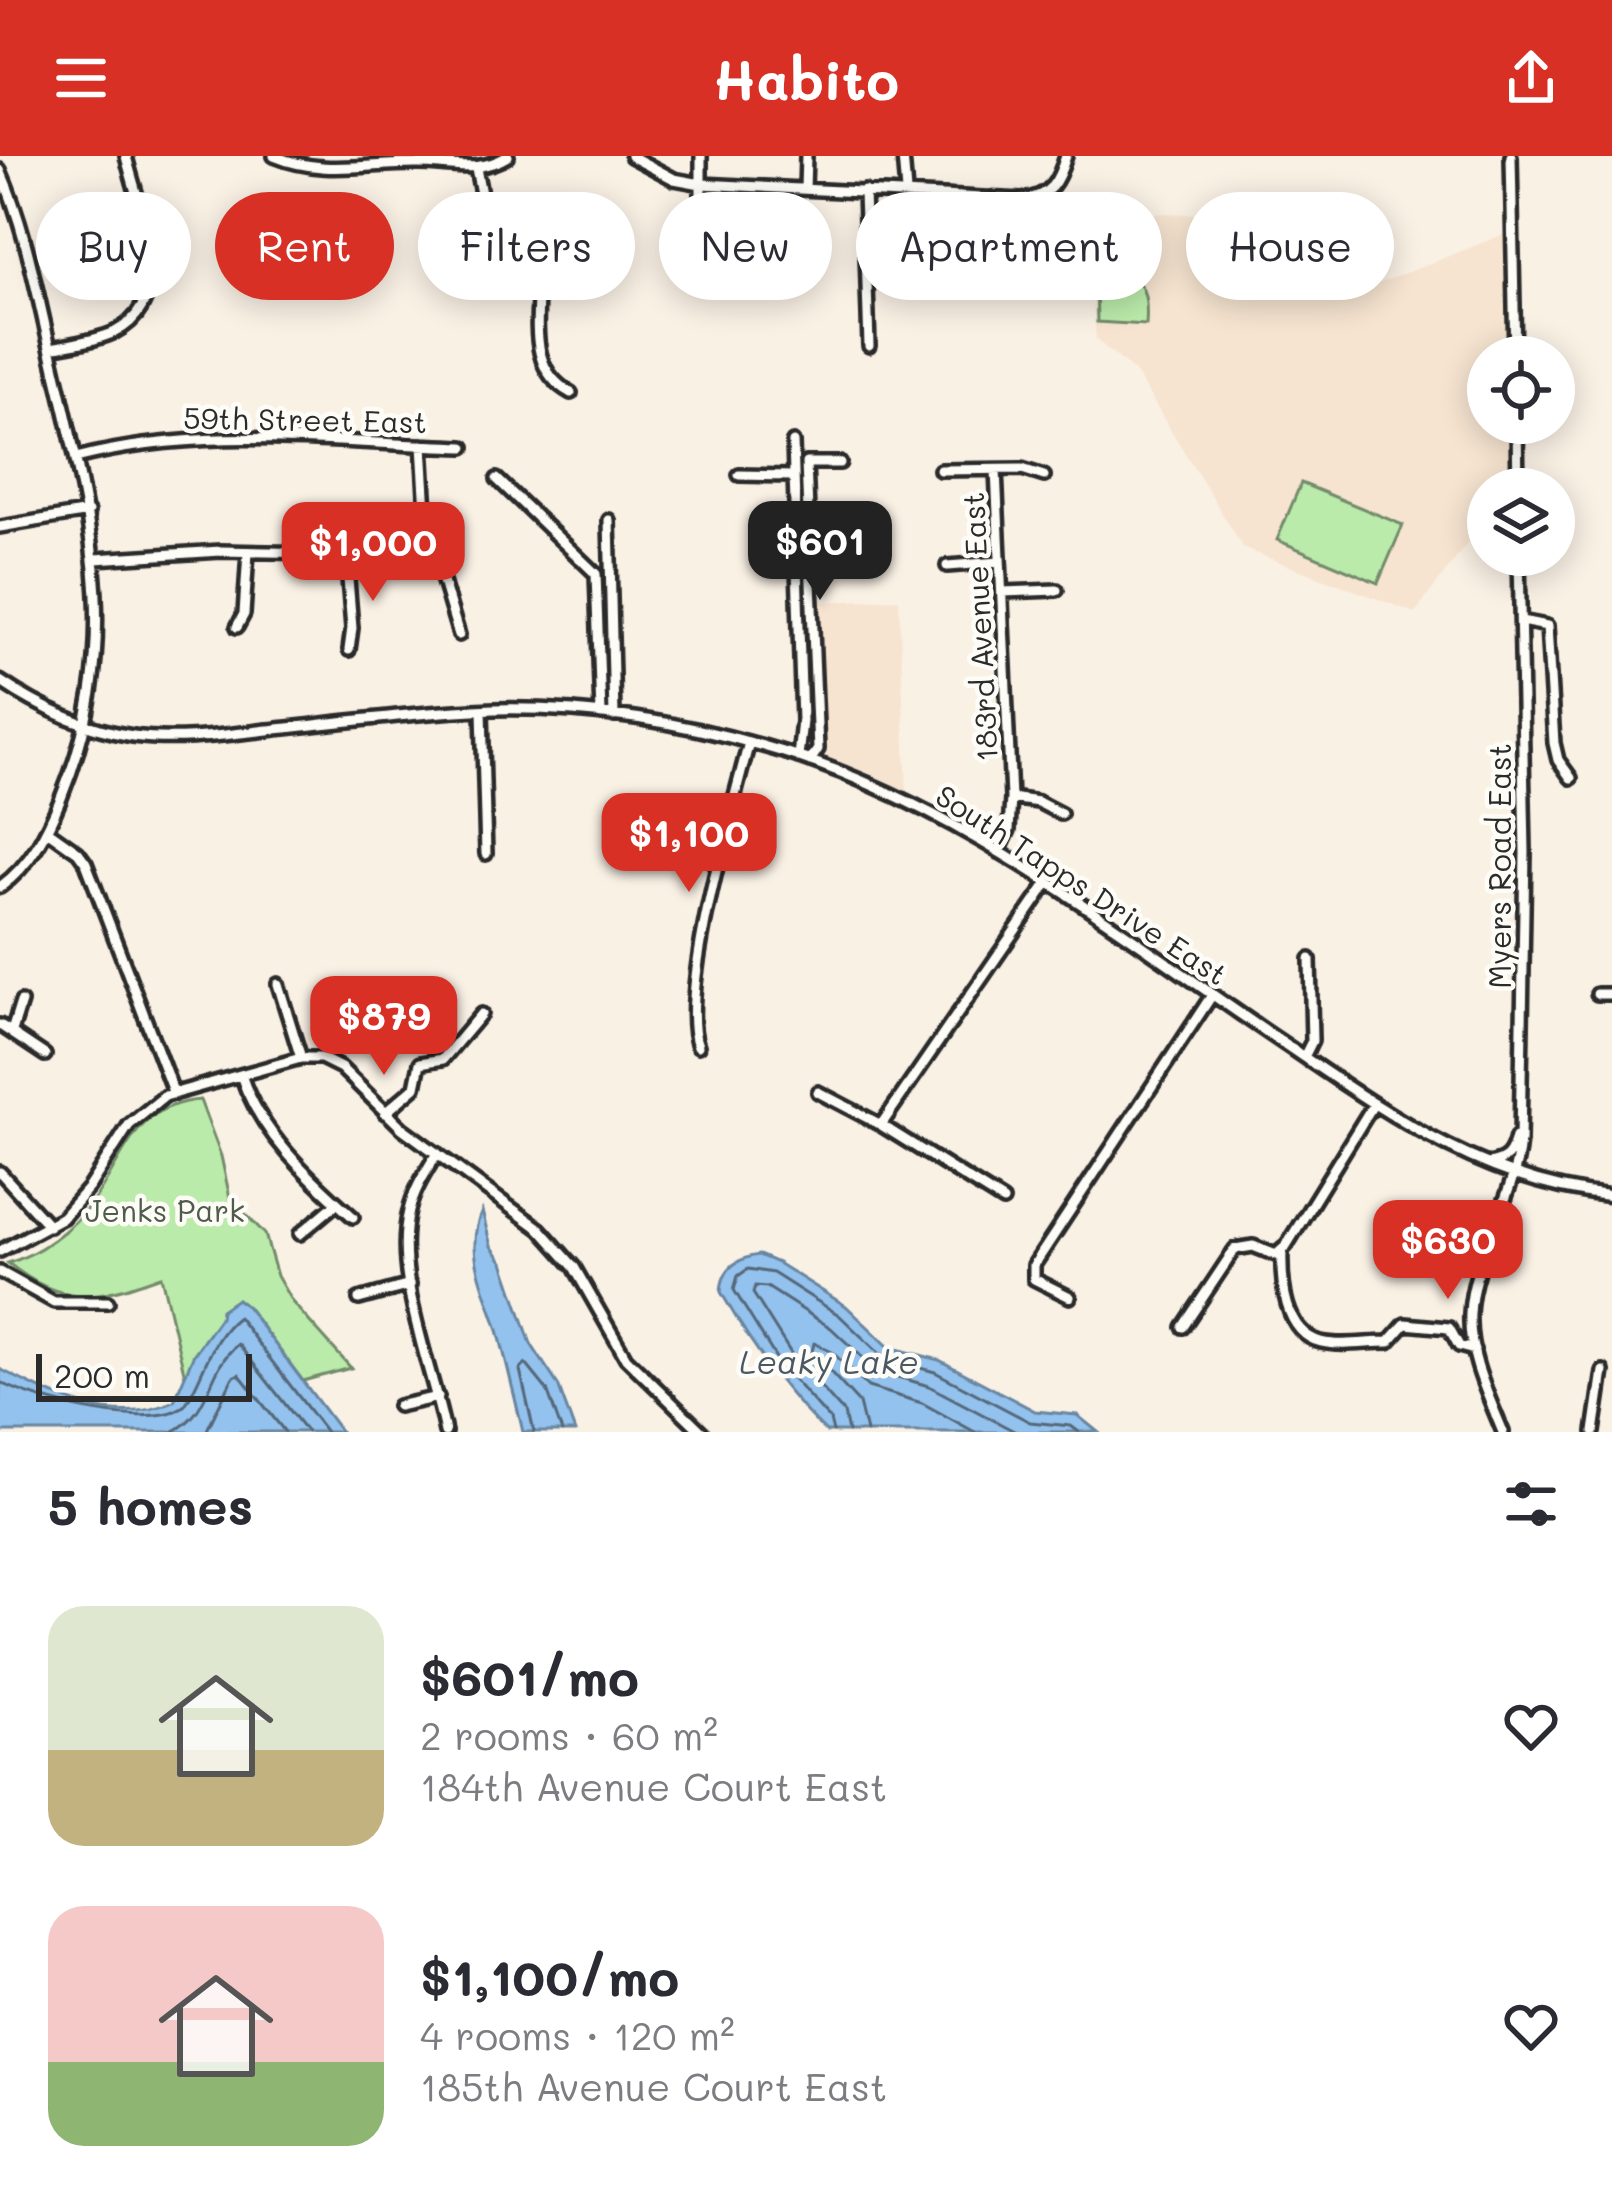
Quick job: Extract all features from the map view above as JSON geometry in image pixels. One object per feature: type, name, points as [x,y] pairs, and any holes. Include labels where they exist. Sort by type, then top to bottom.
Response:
[{"type":"street","points":[[50,349],[117,331],[146,297],[150,257],[126,156]]},
{"type":"street","points":[[274,156],[323,169],[426,160],[482,163],[508,156]]},
{"type":"street","points":[[631,156],[674,179],[701,184],[906,192],[903,156]]},
{"type":"street","points":[[701,156],[701,192]]},
{"type":"street","points":[[805,189],[806,156]]},
{"type":"street","points":[[1048,192],[1066,156]]},
{"type":"street","points":[[1511,156],[1515,336]]},
{"type":"street","points":[[482,163],[486,220],[532,248],[537,257],[539,355],[545,372],[572,393]]},
{"type":"street","points":[[0,170],[19,222],[88,512],[98,622],[86,724],[46,830],[25,866],[0,887]]},
{"type":"street","points":[[866,191],[869,346],[866,191]]},
{"type":"street","name":"59th Street East","points":[[76,458],[131,444],[200,437],[464,447]]},
{"type":"street","points":[[793,442],[802,721],[798,757]]},
{"type":"street","points":[[422,446],[422,497],[430,544],[459,635]]},
{"type":"street","points":[[810,761],[818,749],[806,463],[840,463]]},
{"type":"street","points":[[940,470],[1022,469],[1044,476]]},
{"type":"street","name":"183rd Avenue East","points":[[996,470],[1011,798],[1009,830],[999,852]]},
{"type":"street","points":[[739,475],[793,476]]},
{"type":"street","points":[[497,479],[596,574],[601,715]]},
{"type":"street","points":[[0,526],[88,512]]},
{"type":"street","points":[[609,520],[614,716]]},
{"type":"street","points":[[95,559],[248,552],[346,554],[430,544]]},
{"type":"street","points":[[237,627],[244,614],[248,552]]},
{"type":"street","points":[[346,554],[352,628],[349,650]]},
{"type":"street","points":[[947,566],[1000,562]]},
{"type":"street","name":"Myers Road East","points":[[1503,1432],[1474,1350],[1469,1318],[1473,1288],[1516,1176],[1520,1121],[1525,853],[1520,576]]},
{"type":"street","points":[[1002,592],[1057,590]]},
{"type":"street","points":[[1521,620],[1543,623],[1548,633],[1554,743],[1570,778]]},
{"type":"street","name":"South Tapps Drive East","points":[[0,681],[51,712],[126,735],[181,738],[482,710],[614,716],[749,742],[798,757],[910,802],[999,852],[1373,1105],[1442,1146],[1516,1176],[1612,1196]]},
{"type":"street","points":[[482,710],[486,854]]},
{"type":"street","points":[[698,1046],[694,1011],[700,946],[749,742]]},
{"type":"street","points":[[1011,798],[1038,802],[1061,814]]},
{"type":"street","points":[[46,830],[86,863],[174,1094]]},
{"type":"street","points":[[881,1125],[1047,884]]},
{"type":"street","points":[[1304,1057],[1312,1041],[1310,959]]},
{"type":"street","points":[[278,984],[301,1058]]},
{"type":"street","points":[[1597,994],[1612,994]]},
{"type":"street","points":[[1070,1297],[1034,1279],[1034,1265],[1212,995]]},
{"type":"street","points":[[12,1031],[21,1002]]},
{"type":"street","points":[[385,1113],[415,1087],[420,1063],[443,1059],[481,1014]]},
{"type":"street","points":[[0,1025],[46,1055]]},
{"type":"street","points":[[0,1251],[49,1226],[89,1187],[129,1125],[174,1094],[301,1058],[335,1064],[385,1113],[555,1243],[626,1358],[702,1432]]},
{"type":"street","points":[[241,1076],[267,1129],[353,1217]]},
{"type":"street","points":[[818,1092],[1003,1201]]},
{"type":"street","points":[[1183,1327],[1235,1250],[1253,1246],[1276,1256],[1282,1251],[1373,1105]]},
{"type":"street","points":[[1485,1165],[1503,1162],[1511,1155],[1520,1121]]},
{"type":"street","points":[[437,1153],[416,1187],[406,1222],[410,1285],[445,1432]]},
{"type":"street","points":[[0,1172],[49,1226]]},
{"type":"street","points":[[300,1234],[337,1203]]},
{"type":"street","points":[[1282,1251],[1287,1306],[1314,1340],[1389,1342],[1405,1324],[1420,1323],[1449,1328],[1459,1346],[1474,1350]]},
{"type":"street","points":[[0,1272],[54,1302],[108,1302]]},
{"type":"street","points":[[359,1299],[410,1285]]},
{"type":"street","points":[[1594,1432],[1603,1371]]},
{"type":"street","points":[[398,1406],[438,1397]]},
{"type":"shaded area","points":[[1162,213],[1186,214],[1186,300],[1394,300],[1394,277],[1507,233],[1509,336],[1467,336],[1467,444],[1509,444],[1510,468],[1467,468],[1467,544],[1415,613],[1244,549],[1135,372],[1096,340],[1093,300],[1162,300]]},
{"type":"shaded area","points":[[899,599],[907,792],[822,758],[816,602]]},
{"type":"green space","points":[[1096,300],[1145,300],[1146,325],[1097,322]]},
{"type":"green space","points":[[1301,483],[1403,525],[1378,583],[1277,540]]},
{"type":"green space","name":"Jenks Park","points":[[200,1100],[221,1156],[230,1198],[265,1234],[277,1276],[292,1302],[351,1368],[303,1381],[237,1299],[194,1354],[185,1376],[161,1276],[82,1295],[47,1287],[8,1263],[43,1247],[83,1213],[133,1137],[159,1112]]},
{"type":"water","points":[[482,1211],[491,1246],[503,1262],[531,1344],[558,1385],[575,1432],[523,1432],[476,1256]]},
{"type":"water","name":"Leaky Lake","points":[[759,1255],[846,1306],[889,1347],[939,1360],[1035,1411],[1077,1415],[1098,1432],[826,1432],[768,1366],[721,1292],[732,1266]]},
{"type":"water","points":[[237,1299],[341,1432],[0,1432],[0,1369],[85,1406],[130,1412],[174,1401],[194,1354],[221,1310]]}]
